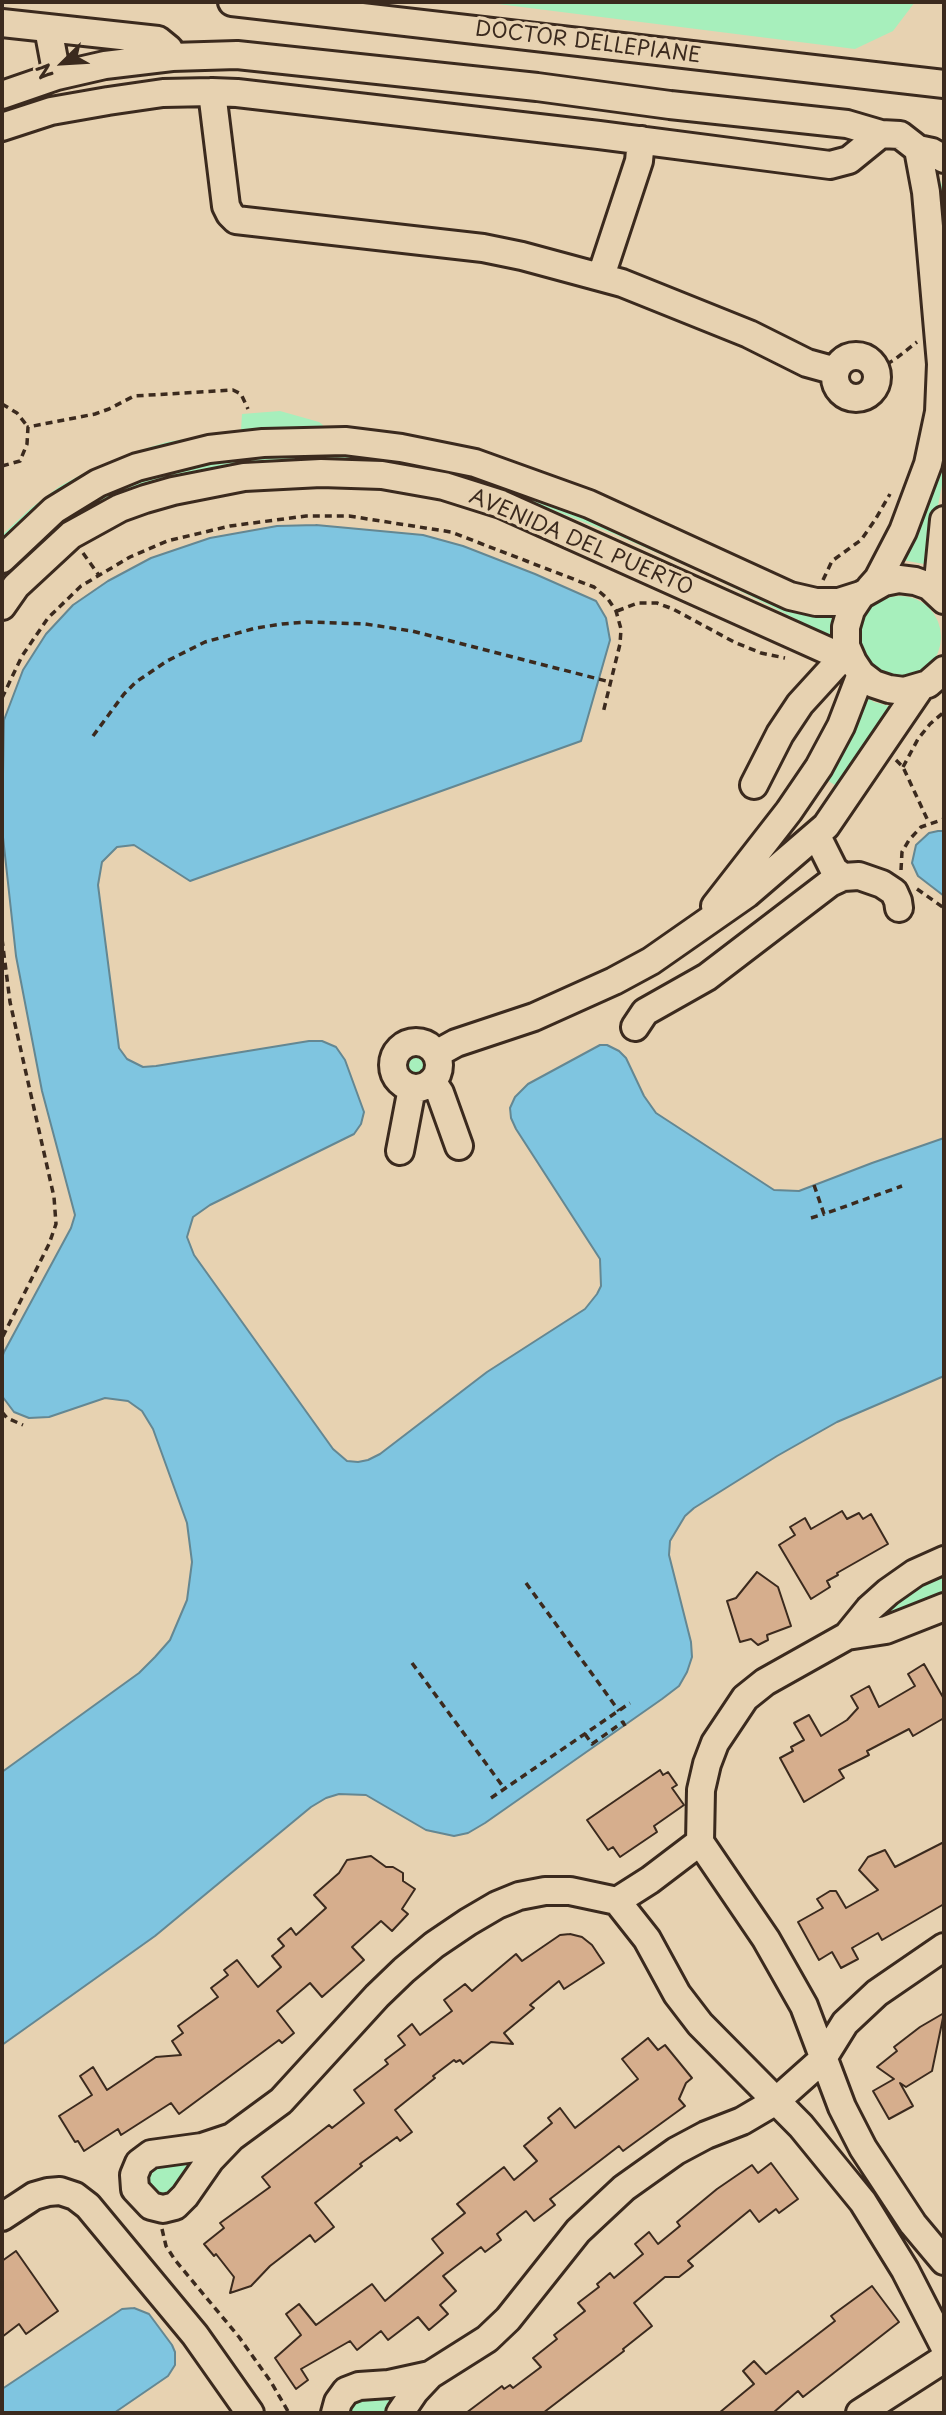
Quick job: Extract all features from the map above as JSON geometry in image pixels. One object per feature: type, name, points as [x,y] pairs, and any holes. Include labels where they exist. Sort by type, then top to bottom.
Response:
[{"type":"street","name":"DOCTOR DELLEPIANE","points":[[232,2],[944,83]]},
{"type":"street","points":[[2,23],[158,40],[182,57],[191,79],[212,92]]},
{"type":"street","points":[[48,28],[57,76]]},
{"type":"street","points":[[226,55],[212,92],[226,206],[236,220],[483,248],[601,276],[749,334],[807,363],[836,371],[843,360],[855,356],[868,359],[876,370]]},
{"type":"street","points":[[2,95],[57,76],[105,65],[226,55],[537,87],[670,105],[847,124],[881,134],[900,135],[918,149],[944,158]]},
{"type":"street","points":[[2,127],[51,111],[108,101],[163,93],[212,92],[646,141],[830,165],[849,160],[881,134]]},
{"type":"street","points":[[638,101],[632,119],[646,141]]},
{"type":"street","points":[[601,276],[646,141],[670,127],[670,105]]},
{"type":"street","points":[[688,936],[724,896],[789,811],[841,726],[852,665],[846,646],[846,627],[851,610],[878,579],[903,531],[928,464],[942,382],[926,192],[918,149]]},
{"type":"street","name":"AVENIDA DEL PUERTO","points":[[2,559],[54,510],[98,483],[137,467],[209,449],[263,443],[345,441],[401,448],[475,463],[589,504],[790,596],[816,602],[839,602],[884,582],[899,579],[929,586],[943,598]]},
{"type":"street","name":"AVENIDA DEL PUERTO","points":[[2,606],[24,578],[71,535],[120,508],[145,499],[244,477],[321,473],[382,475],[444,486],[501,504],[852,665],[874,684],[904,691],[934,681]]},
{"type":"street","points":[[943,598],[939,581],[944,520]]},
{"type":"street","points":[[754,785],[779,734],[800,704],[852,665]]},
{"type":"street","points":[[436,1054],[456,1042],[534,1017],[569,1002],[651,961],[747,894],[811,841],[841,805],[879,747],[934,681]]},
{"type":"street","points":[[789,811],[834,870],[843,877]]},
{"type":"street","points":[[811,841],[818,893]]},
{"type":"street","points":[[635,1027],[645,1012],[790,928],[818,893],[843,877],[859,876],[882,884],[894,892],[899,908]]},
{"type":"street","points":[[400,1151],[422,1084],[438,1068],[436,1054],[424,1044],[409,1043],[397,1052],[394,1059],[395,1075],[399,1081],[422,1084],[440,1093],[459,1146]]},
{"type":"street","points":[[847,1636],[869,1609],[888,1592],[915,1573],[944,1560]]},
{"type":"street","points":[[944,1607],[886,1630],[847,1636],[765,1682],[745,1698],[715,1743],[701,1790],[701,1842],[766,1939],[804,2006],[822,2060],[863,2148],[913,2224],[944,2260]]},
{"type":"street","points":[[617,1901],[701,1842]]},
{"type":"street","points":[[232,2137],[202,2147],[151,2154],[139,2163],[134,2175],[135,2189],[150,2206],[163,2209],[175,2206],[210,2160],[232,2137],[281,2101],[404,1970],[434,1945],[496,1905],[519,1896],[545,1891],[570,1891],[617,1901],[647,1939],[677,1994],[700,2024],[818,2146],[863,2202],[905,2270],[944,2346]]},
{"type":"street","points":[[400,2413],[430,2375],[487,2339],[508,2319],[578,2231],[624,2188],[676,2151],[776,2101],[822,2060],[845,2023],[877,1993],[944,1947]]},
{"type":"street","points":[[2,2217],[34,2196],[48,2192],[60,2191],[75,2196],[88,2206],[195,2335],[250,2413]]},
{"type":"street","points":[[860,2413],[944,2359]]},
{"type":"street","points":[[335,2413],[338,2402],[346,2391],[359,2386],[389,2384],[430,2375]]},
{"type":"path","points":[[876,370],[915,345],[937,319]]},
{"type":"path","points":[[28,427],[109,410],[134,396],[233,390],[241,394],[248,409]]},
{"type":"path","points":[[2,404],[18,413],[28,427],[27,444],[20,461],[2,466]]},
{"type":"path","points":[[816,602],[832,561],[860,540],[876,520],[893,487]]},
{"type":"path","points":[[2,698],[22,656],[48,618],[98,575],[167,541],[201,532],[268,520],[306,516],[349,516],[451,532],[594,587],[608,598],[616,611],[621,629],[620,644],[603,713]]},
{"type":"path","points":[[80,548],[98,575]]},
{"type":"path","points":[[616,611],[638,603],[657,603],[734,642],[761,653],[791,659]]},
{"type":"path","points":[[93,736],[124,694],[136,682],[167,661],[218,638],[282,624],[365,624],[412,631],[610,682]]},
{"type":"path","points":[[903,767],[918,739],[944,712]]},
{"type":"path","points":[[879,747],[903,767],[929,823]]},
{"type":"path","points":[[902,871],[902,852],[915,833],[929,823],[944,819]]},
{"type":"path","points":[[2,939],[10,1002],[54,1197],[56,1224],[49,1244],[2,1338]]},
{"type":"path","points":[[814,1185],[824,1214]]},
{"type":"path","points":[[811,1218],[902,1186]]},
{"type":"path","points":[[2,1412],[7,1418],[23,1426]]},
{"type":"path","points":[[526,1583],[619,1711]]},
{"type":"path","points":[[412,1663],[504,1789]]},
{"type":"path","points":[[491,1798],[630,1703]]},
{"type":"path","points":[[585,1734],[592,1744],[622,1722],[625,1726]]},
{"type":"path","points":[[163,2209],[162,2234],[166,2246],[239,2337],[289,2413]]},
{"type":"green space","points":[[482,2],[915,2],[893,31],[855,49]]},
{"type":"green space","points":[[934,166],[942,185],[944,210],[944,301]]},
{"type":"green space","points":[[944,401],[944,474],[927,564],[902,560]]},
{"type":"green space","points":[[280,411],[319,422],[323,425],[322,429],[167,449],[2,544],[2,535],[31,508],[60,486],[90,470],[167,442],[241,430],[242,414]]},
{"type":"green space","points":[[265,452],[363,452],[456,467],[531,491],[832,612],[831,633],[828,635],[708,575],[528,500],[453,478],[364,462],[266,462],[198,472],[151,483],[109,500],[2,588],[2,573],[6,567],[67,512],[147,473]]},
{"type":"green space","points":[[900,596],[916,599],[929,608],[938,621],[941,637],[938,653],[929,666],[916,675],[900,678],[884,675],[871,666],[862,653],[859,637],[862,621],[871,608],[884,599]]},
{"type":"green space","points":[[867,697],[874,702],[893,707],[838,787],[822,777],[863,698]]},
{"type":"green space","points":[[416,1052],[425,1056],[429,1065],[425,1074],[416,1078],[407,1074],[403,1065],[407,1056]]},
{"type":"green space","points":[[944,1565],[944,1599],[876,1622],[887,1604]]},
{"type":"green space","points":[[201,2150],[172,2199],[151,2196],[142,2169]]},
{"type":"green space","points":[[404,2383],[391,2413],[342,2413],[344,2401]]},
{"type":"water","points":[[316,525],[423,535],[463,546],[535,574],[596,601],[606,618],[610,640],[581,741],[190,881],[134,845],[117,847],[102,862],[98,885],[119,1048],[127,1059],[143,1067],[156,1066],[322,1041],[336,1047],[345,1060],[364,1112],[361,1124],[354,1134],[210,1205],[193,1217],[187,1237],[194,1255],[333,1449],[347,1461],[368,1460],[380,1454],[487,1372],[585,1309],[597,1294],[601,1286],[600,1259],[516,1129],[510,1108],[515,1097],[528,1084],[600,1045],[607,1045],[619,1051],[626,1058],[644,1096],[656,1113],[774,1190],[799,1191],[944,1138],[944,1376],[837,1422],[777,1456],[685,1516],[670,1541],[669,1555],[691,1642],[692,1657],[679,1686],[662,1699],[468,1833],[454,1836],[426,1830],[366,1795],[339,1794],[326,1798],[311,1807],[155,1936],[2,2045],[2,1772],[139,1673],[155,1657],[170,1640],[187,1600],[192,1562],[187,1523],[153,1429],[142,1411],[128,1401],[105,1398],[49,1417],[29,1418],[14,1412],[2,1396],[4,1352],[71,1228],[75,1215],[42,1091],[16,956],[2,828],[4,720],[23,670],[46,634],[73,605],[108,581],[151,558],[210,538],[277,526]]},
{"type":"water","points":[[944,831],[944,896],[918,876],[912,863],[916,845],[929,833]]},
{"type":"water","points":[[134,2308],[149,2314],[172,2345],[175,2365],[168,2376],[114,2413],[2,2413],[2,2389],[122,2309]]},
{"type":"building","points":[[842,1511],[847,1519],[859,1513],[863,1519],[871,1514],[888,1544],[837,1573],[838,1575],[827,1581],[830,1587],[811,1599],[779,1545],[795,1535],[790,1527],[805,1518],[811,1529]]},
{"type":"building","points":[[757,1572],[778,1587],[791,1626],[767,1635],[768,1640],[758,1645],[751,1639],[740,1642],[727,1601],[736,1598]]},
{"type":"building","points":[[924,1664],[944,1699],[944,1718],[913,1736],[909,1729],[867,1751],[869,1755],[839,1770],[844,1778],[804,1802],[780,1758],[793,1751],[791,1747],[804,1740],[794,1723],[809,1715],[821,1736],[847,1720],[858,1708],[851,1696],[869,1686],[879,1707],[915,1686],[908,1674]]},
{"type":"building","points":[[660,1770],[663,1775],[668,1772],[677,1785],[672,1788],[684,1805],[654,1826],[657,1832],[620,1857],[613,1847],[608,1850],[587,1820]]},
{"type":"building","points":[[944,1842],[944,1904],[882,1940],[878,1933],[852,1948],[858,1959],[841,1968],[832,1952],[819,1960],[798,1922],[823,1908],[817,1899],[830,1891],[836,1891],[846,1908],[878,1890],[859,1870],[868,1857],[885,1850],[895,1867]]},
{"type":"building","points":[[371,1856],[386,1867],[393,1867],[403,1873],[403,1881],[415,1889],[402,1909],[408,1914],[392,1931],[381,1921],[352,1947],[364,1960],[322,1997],[310,1983],[277,2011],[294,2033],[282,2043],[279,2040],[179,2114],[171,2103],[121,2135],[118,2129],[84,2151],[78,2141],[75,2142],[59,2116],[92,2095],[80,2076],[93,2067],[107,2090],[156,2057],[181,2055],[172,2041],[183,2033],[178,2026],[218,1997],[211,1988],[228,1975],[224,1970],[237,1960],[258,1987],[281,1967],[272,1956],[284,1946],[278,1939],[291,1928],[296,1935],[326,1908],[314,1895],[339,1873],[347,1860]]},
{"type":"building","points":[[560,1935],[582,1937],[592,1945],[604,1963],[564,1989],[559,1981],[530,2005],[534,2008],[504,2033],[513,2044],[491,2042],[463,2064],[460,2060],[454,2060],[433,2076],[435,2078],[395,2110],[412,2132],[400,2141],[397,2137],[360,2164],[362,2166],[315,2203],[334,2227],[315,2242],[310,2235],[270,2266],[251,2286],[230,2293],[234,2277],[216,2254],[214,2256],[204,2244],[224,2228],[220,2223],[270,2187],[262,2177],[329,2125],[332,2128],[364,2103],[354,2090],[388,2064],[385,2060],[405,2045],[398,2036],[412,2024],[420,2035],[452,2011],[444,2000],[465,1984],[472,1991],[516,1954],[522,1961]]},
{"type":"building","points":[[944,2013],[932,2071],[906,2087],[900,2083],[913,2106],[889,2119],[873,2091],[894,2079],[877,2067],[897,2051],[894,2047]]},
{"type":"building","points":[[648,2038],[658,2050],[665,2045],[692,2078],[686,2083],[679,2099],[685,2106],[623,2151],[619,2146],[550,2199],[555,2205],[534,2221],[526,2211],[497,2234],[501,2240],[485,2252],[481,2247],[443,2276],[456,2291],[440,2305],[448,2314],[429,2330],[418,2317],[388,2340],[381,2331],[357,2350],[350,2341],[301,2369],[308,2380],[296,2389],[275,2358],[301,2335],[286,2314],[299,2304],[316,2325],[372,2284],[385,2301],[443,2253],[432,2239],[465,2213],[457,2204],[504,2167],[514,2180],[537,2161],[524,2146],[552,2123],[548,2118],[560,2108],[575,2128],[638,2079],[622,2059]]},
{"type":"building","points":[[771,2163],[798,2199],[779,2213],[776,2209],[759,2222],[750,2210],[688,2261],[693,2266],[679,2277],[665,2277],[634,2303],[652,2326],[623,2349],[624,2351],[543,2413],[466,2413],[502,2386],[504,2389],[510,2385],[513,2388],[541,2367],[533,2358],[557,2339],[554,2335],[585,2311],[578,2303],[599,2287],[597,2284],[610,2273],[614,2278],[643,2254],[635,2244],[649,2232],[658,2244],[680,2226],[677,2222],[717,2189],[752,2165],[758,2173]]},
{"type":"building","points":[[16,2251],[58,2311],[26,2334],[19,2324],[2,2337],[2,2261]]},
{"type":"building","points":[[872,2286],[899,2322],[803,2397],[798,2391],[773,2413],[719,2413],[754,2384],[743,2371],[754,2361],[766,2374],[835,2321],[831,2316]]}]
